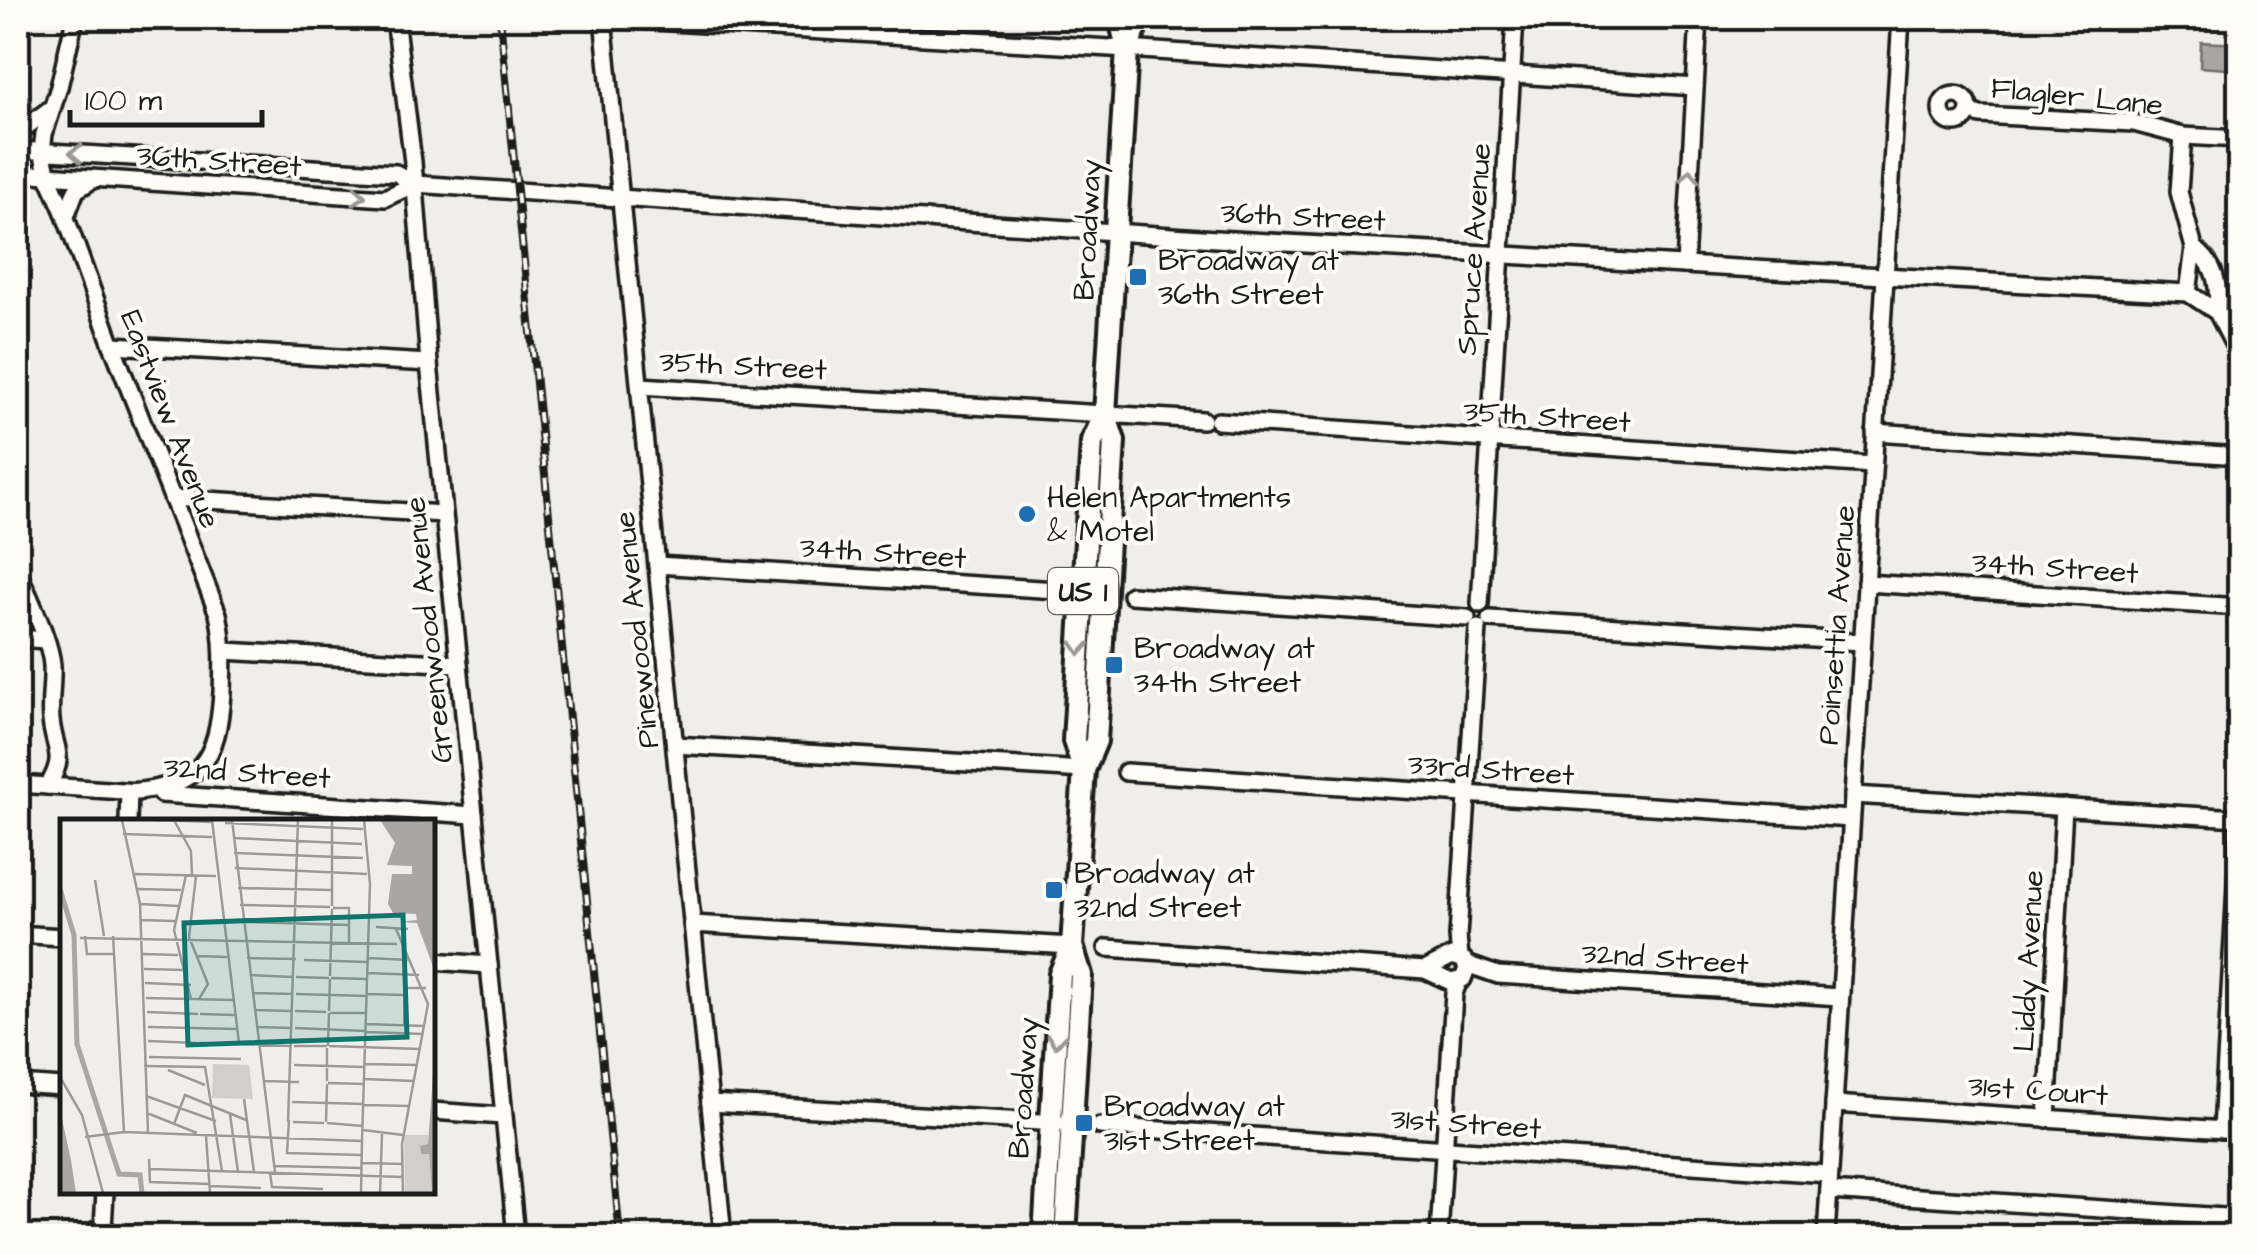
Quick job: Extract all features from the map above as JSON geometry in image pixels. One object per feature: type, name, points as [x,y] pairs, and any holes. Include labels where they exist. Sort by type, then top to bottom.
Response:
[{"type":"main road","name":"Broadway","points":[[1044,1236],[1060,974],[1072,946],[1084,770],[1096,741],[1094,592],[1114,442],[1106,414],[1127,49],[1120,18]]},
{"type":"main road","name":"Broadway","points":[[1127,49],[1140,18]]},
{"type":"main road","name":"Broadway","points":[[1065,1236],[1081,975],[1072,946]]},
{"type":"street","name":"Eastview Avenue","points":[[75,18],[42,151],[112,345],[218,614],[224,651],[218,730],[206,757],[177,784],[130,792]]},
{"type":"street","name":"Greenwood Avenue","points":[[395,18],[415,184],[429,363],[516,1236]]},
{"type":"street","points":[[603,18],[1695,87]]},
{"type":"street","name":"Pinewood Avenue","points":[[603,18],[724,1236]]},
{"type":"street","name":"Spruce Avenue","points":[[1479,622],[1488,610],[1480,604],[1515,18]]},
{"type":"street","points":[[1685,265],[1699,18]]},
{"type":"street","name":"Poinsettia Avenue","points":[[1826,1236],[1901,18]]},
{"type":"street","points":[[18,133],[53,106]]},
{"type":"street","name":"Flagler Lane","points":[[1969,112],[1980,116],[2134,123],[2184,136],[2240,140]]},
{"type":"street","points":[[2184,136],[2180,192],[2194,248],[2188,293],[2217,312]]},
{"type":"street","name":"36th Street","points":[[18,150],[396,173],[415,184],[1117,232],[2188,293]]},
{"type":"street","name":"36th Street","points":[[18,173],[385,198],[415,184]]},
{"type":"street","points":[[66,216],[76,190],[94,179]]},
{"type":"street","points":[[2194,248],[2214,270],[2218,282],[2217,312],[2240,357]]},
{"type":"street","points":[[112,345],[429,363]]},
{"type":"street","name":"35th Street","points":[[640,386],[1874,465]]},
{"type":"street","points":[[1875,432],[2240,456]]},
{"type":"street","points":[[172,498],[444,514]]},
{"type":"street","name":"34th Street","points":[[657,566],[1094,592]]},
{"type":"street","points":[[18,570],[52,666],[50,717],[60,759],[48,786]]},
{"type":"street","name":"34th Street","points":[[1866,583],[2240,607]]},
{"type":"street","points":[[1131,595],[1479,622],[1862,642]]},
{"type":"street","points":[[1440,1236],[1479,622]]},
{"type":"street","points":[[18,638],[45,640]]},
{"type":"street","points":[[224,651],[459,664]]},
{"type":"street","points":[[675,745],[1084,770]]},
{"type":"street","name":"33rd Street","points":[[1126,772],[1852,820]]},
{"type":"street","name":"32nd Street","points":[[18,784],[474,814]]},
{"type":"street","points":[[128,819],[130,792]]},
{"type":"street","points":[[1853,795],[2239,818],[2233,1049],[2222,1130]]},
{"type":"street","name":"Liddy Avenue","points":[[2047,1118],[2064,807]]},
{"type":"street","points":[[692,924],[1072,946]]},
{"type":"street","points":[[18,934],[60,937]]},
{"type":"street","name":"32nd Street","points":[[1107,948],[1840,997]]},
{"type":"street","points":[[435,961],[488,965]]},
{"type":"street","points":[[18,1084],[60,1087]]},
{"type":"street","points":[[710,1103],[1072,1124]]},
{"type":"street","name":"31st Court","points":[[1834,1104],[2240,1131]]},
{"type":"street","points":[[435,1111],[504,1116]]},
{"type":"street","name":"31st Street","points":[[1100,1126],[1445,1150],[2240,1218]]},
{"type":"street","points":[[102,1234],[105,1194]]},
{"type":"shaded area","points":[[2201,42],[2239,44],[2239,70],[2200,67]]},
{"type":"railway","points":[[500,18],[620,1236]]},
{"type":"place","name":"Broadway at 36th Street","points":[[1138,277]]},
{"type":"place","name":"Helen Apartments & Motel","points":[[1027,514]]},
{"type":"place","name":"Broadway at 34th Street","points":[[1114,665]]},
{"type":"place","name":"Broadway at 32nd Street","points":[[1054,890]]},
{"type":"place","name":"Broadway at 31st Street","points":[[1084,1123]]}]
